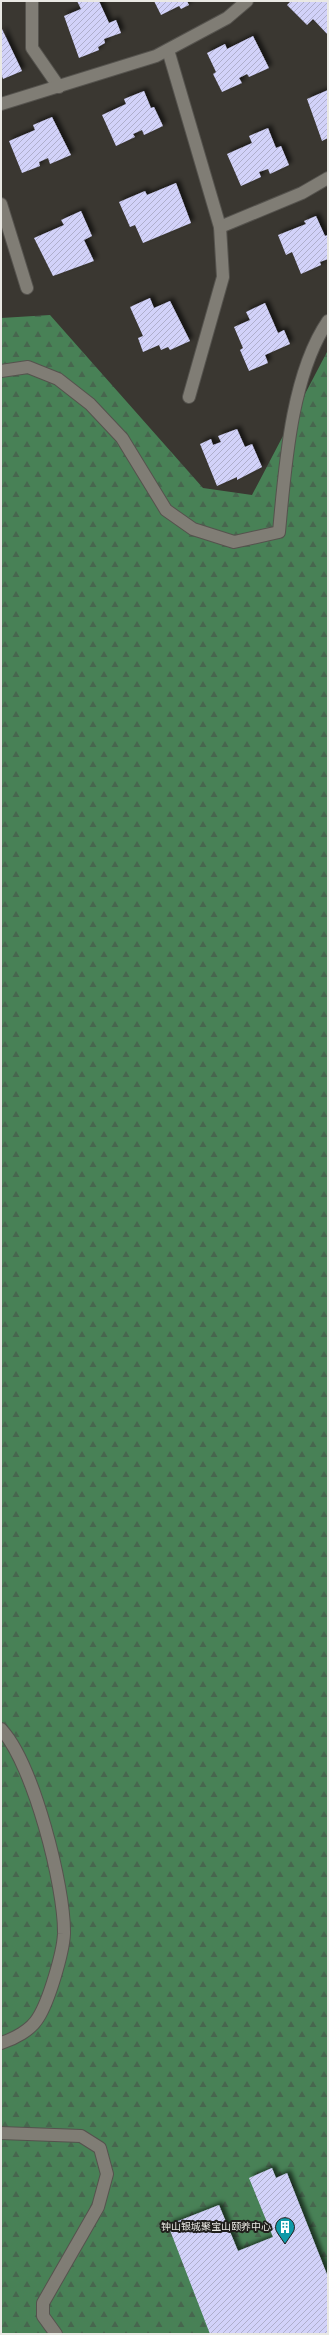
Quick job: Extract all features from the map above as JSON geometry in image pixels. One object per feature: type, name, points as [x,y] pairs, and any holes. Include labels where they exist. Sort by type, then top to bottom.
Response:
[{"type":"street","points":[[32,1],[32,48],[59,86]]},
{"type":"street","points":[[1,104],[156,56],[227,18],[248,1]]},
{"type":"street","points":[[168,50],[220,227],[223,277],[189,397]]},
{"type":"street","points":[[220,227],[302,193],[328,178]]},
{"type":"street","points":[[1,204],[27,288]]},
{"type":"street","points":[[1,371],[28,367],[58,379],[90,404],[122,438],[166,510],[193,529],[234,542],[279,532],[283,484],[300,384],[328,321]]},
{"type":"street","points":[[1,1729],[8,1737],[27,1775],[44,1826],[61,1891],[64,1934],[51,1987],[38,2019],[15,2038],[1,2043]]},
{"type":"street","points":[[1,2134],[81,2136],[100,2148],[107,2174],[98,2207],[44,2302],[43,2316],[56,2334]]},
{"type":"green space","points":[[50,315],[203,488],[252,495],[328,350],[328,2334],[1,2334],[1,318]]},
{"type":"building","points":[[77,1],[99,1],[109,23],[116,20],[121,33],[104,39],[105,43],[98,47],[99,50],[79,58],[64,16],[81,9]]},
{"type":"building","points":[[154,1],[187,1],[189,5],[181,9],[179,6],[161,15]]},
{"type":"building","points":[[291,1],[328,1],[328,35],[313,19],[307,25],[287,5]]},
{"type":"building","points":[[2,29],[22,71],[3,79],[1,73]]},
{"type":"building","points":[[253,36],[269,68],[249,77],[247,74],[239,78],[242,83],[222,92],[213,74],[216,72],[207,53],[225,44],[227,49]]},
{"type":"building","points":[[328,90],[328,138],[322,141],[307,99]]},
{"type":"building","points":[[144,91],[151,108],[154,107],[163,126],[144,135],[142,130],[133,134],[135,137],[116,146],[102,115],[126,104],[124,99]]},
{"type":"building","points":[[52,117],[71,155],[50,164],[48,158],[39,162],[40,166],[22,173],[9,141],[35,130],[33,125]]},
{"type":"building","points":[[268,128],[276,148],[281,146],[289,165],[270,174],[268,169],[259,172],[261,177],[241,186],[227,154],[252,143],[249,136]]},
{"type":"building","points":[[176,183],[191,223],[143,243],[135,225],[130,227],[119,202],[145,191],[147,195]]},
{"type":"building","points":[[81,211],[92,236],[84,240],[94,261],[53,276],[34,238],[64,225],[61,220]]},
{"type":"building","points":[[316,216],[325,236],[328,235],[328,259],[320,262],[321,265],[301,274],[292,252],[286,255],[278,235],[306,224],[304,221]]},
{"type":"building","points":[[150,298],[154,308],[170,301],[190,341],[170,350],[168,347],[161,350],[159,345],[143,352],[138,338],[143,336],[130,307]]},
{"type":"building","points":[[265,303],[278,333],[284,330],[290,344],[265,355],[268,363],[249,371],[240,350],[243,348],[234,327],[250,320],[246,312]]},
{"type":"building","points":[[237,429],[245,447],[252,444],[262,467],[237,480],[237,477],[217,486],[200,444],[211,439],[213,445],[221,442],[218,436]]},
{"type":"building","name":"钟山银城聚宝山颐养中心","points":[[272,2168],[276,2178],[287,2173],[328,2277],[328,2334],[210,2334],[168,2225],[219,2205],[238,2251],[273,2237],[249,2178]]},
{"type":"place","name":"钟山银城聚宝山颐养中心","points":[[285,2244]]}]
